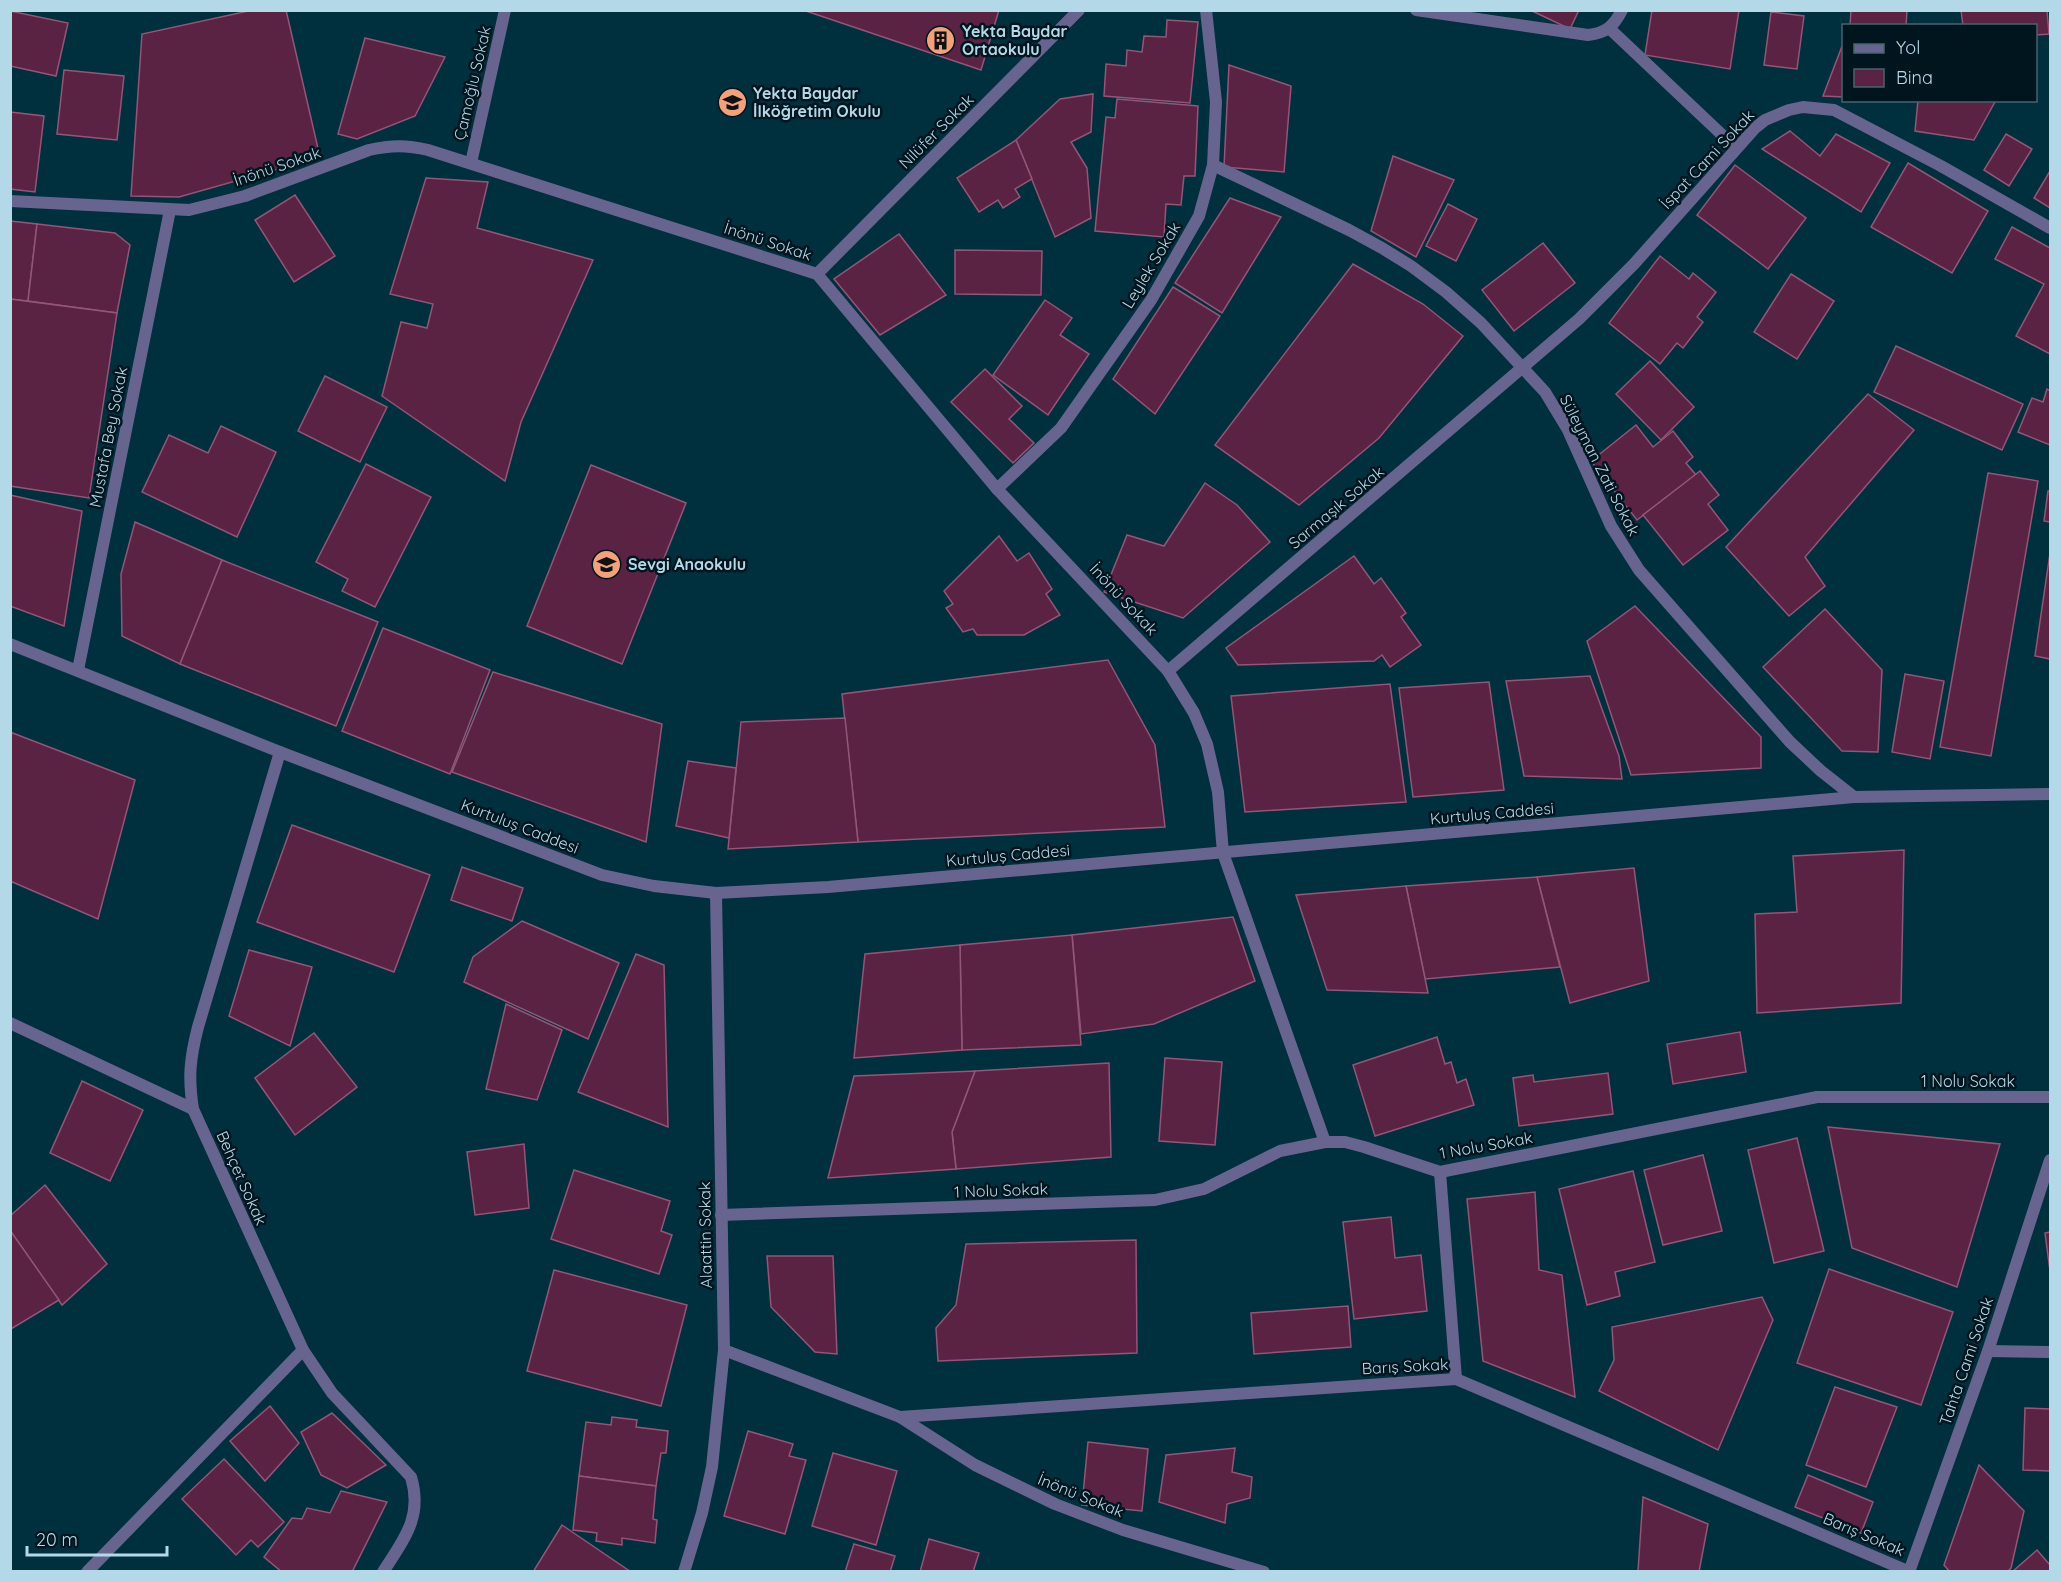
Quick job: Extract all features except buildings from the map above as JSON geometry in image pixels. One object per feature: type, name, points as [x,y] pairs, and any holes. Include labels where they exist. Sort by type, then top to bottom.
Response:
[{"type":"street","name":"Çamoğlu Sokak","points":[[471,164],[505,10]]},
{"type":"street","name":"Nilüfer Sokak","points":[[817,274],[1079,10]]},
{"type":"street","name":"Leylek Sokak","points":[[997,489],[1061,428],[1151,300],[1199,216],[1213,165],[1216,102],[1206,10]]},
{"type":"street","points":[[1416,10],[1588,35],[1599,34],[1610,29],[1622,10]]},
{"type":"street","points":[[1610,29],[1736,148]]},
{"type":"street","name":"İspat Cami Sokak","points":[[1524,368],[1579,319],[1634,264],[1736,148],[1765,120],[1803,107],[1834,110],[1941,166],[2050,228]]},
{"type":"street","name":"İnönü Sokak","points":[[10,201],[189,210],[245,196],[369,150],[402,145],[471,164],[817,274],[997,489],[1168,671],[1194,712],[1207,744],[1218,792],[1223,853],[1325,1142]]},
{"type":"street","name":"Süleyman Zati Sokak","points":[[1213,165],[1349,230],[1411,266],[1446,292],[1481,323],[1545,392],[1568,430],[1611,526],[1639,570],[1790,742],[1854,797]]},
{"type":"street","name":"Mustafa Bey Sokak","points":[[78,670],[170,210]]},
{"type":"street","name":"Sarmaşık Sokak","points":[[1168,671],[1524,368]]},
{"type":"street","name":"Kurtuluş Caddesi","points":[[10,644],[280,752],[602,875],[654,886],[716,893],[828,887],[1854,797],[2050,795]]},
{"type":"street","name":"Behçet Sokak","points":[[280,752],[191,1052],[189,1081],[193,1109],[303,1350],[332,1394],[411,1477],[416,1493],[416,1509],[412,1523],[383,1572]]},
{"type":"street","name":"Alaattin Sokak","points":[[684,1572],[702,1513],[712,1467],[724,1350],[716,893]]},
{"type":"street","points":[[10,1023],[193,1109]]},
{"type":"street","name":"1 Nolu Sokak","points":[[721,1215],[1155,1200],[1204,1189],[1280,1151],[1325,1142],[1345,1142],[1440,1172],[1817,1097],[2050,1097]]},
{"type":"street","name":"Tahta Cami Sokak","points":[[1910,1571],[1989,1351],[2050,1160]]},
{"type":"street","points":[[1440,1172],[1456,1379]]},
{"type":"street","points":[[87,1572],[303,1350]]},
{"type":"street","points":[[724,1350],[900,1417]]},
{"type":"street","points":[[1989,1351],[2050,1352]]},
{"type":"street","name":"Barış Sokak","points":[[900,1417],[1456,1379],[1910,1571]]},
{"type":"street","name":"İnönü Sokak","points":[[900,1417],[975,1465],[1055,1504],[1123,1530],[1263,1572]]},
{"type":"place","name":"Yekta Baydar Ortaokulu","points":[[941,40]]},
{"type":"place","name":"Yekta Baydar İlköğretim Okulu","points":[[732,102]]},
{"type":"place","name":"Sevgi Anaokulu","points":[[607,564]]}]
